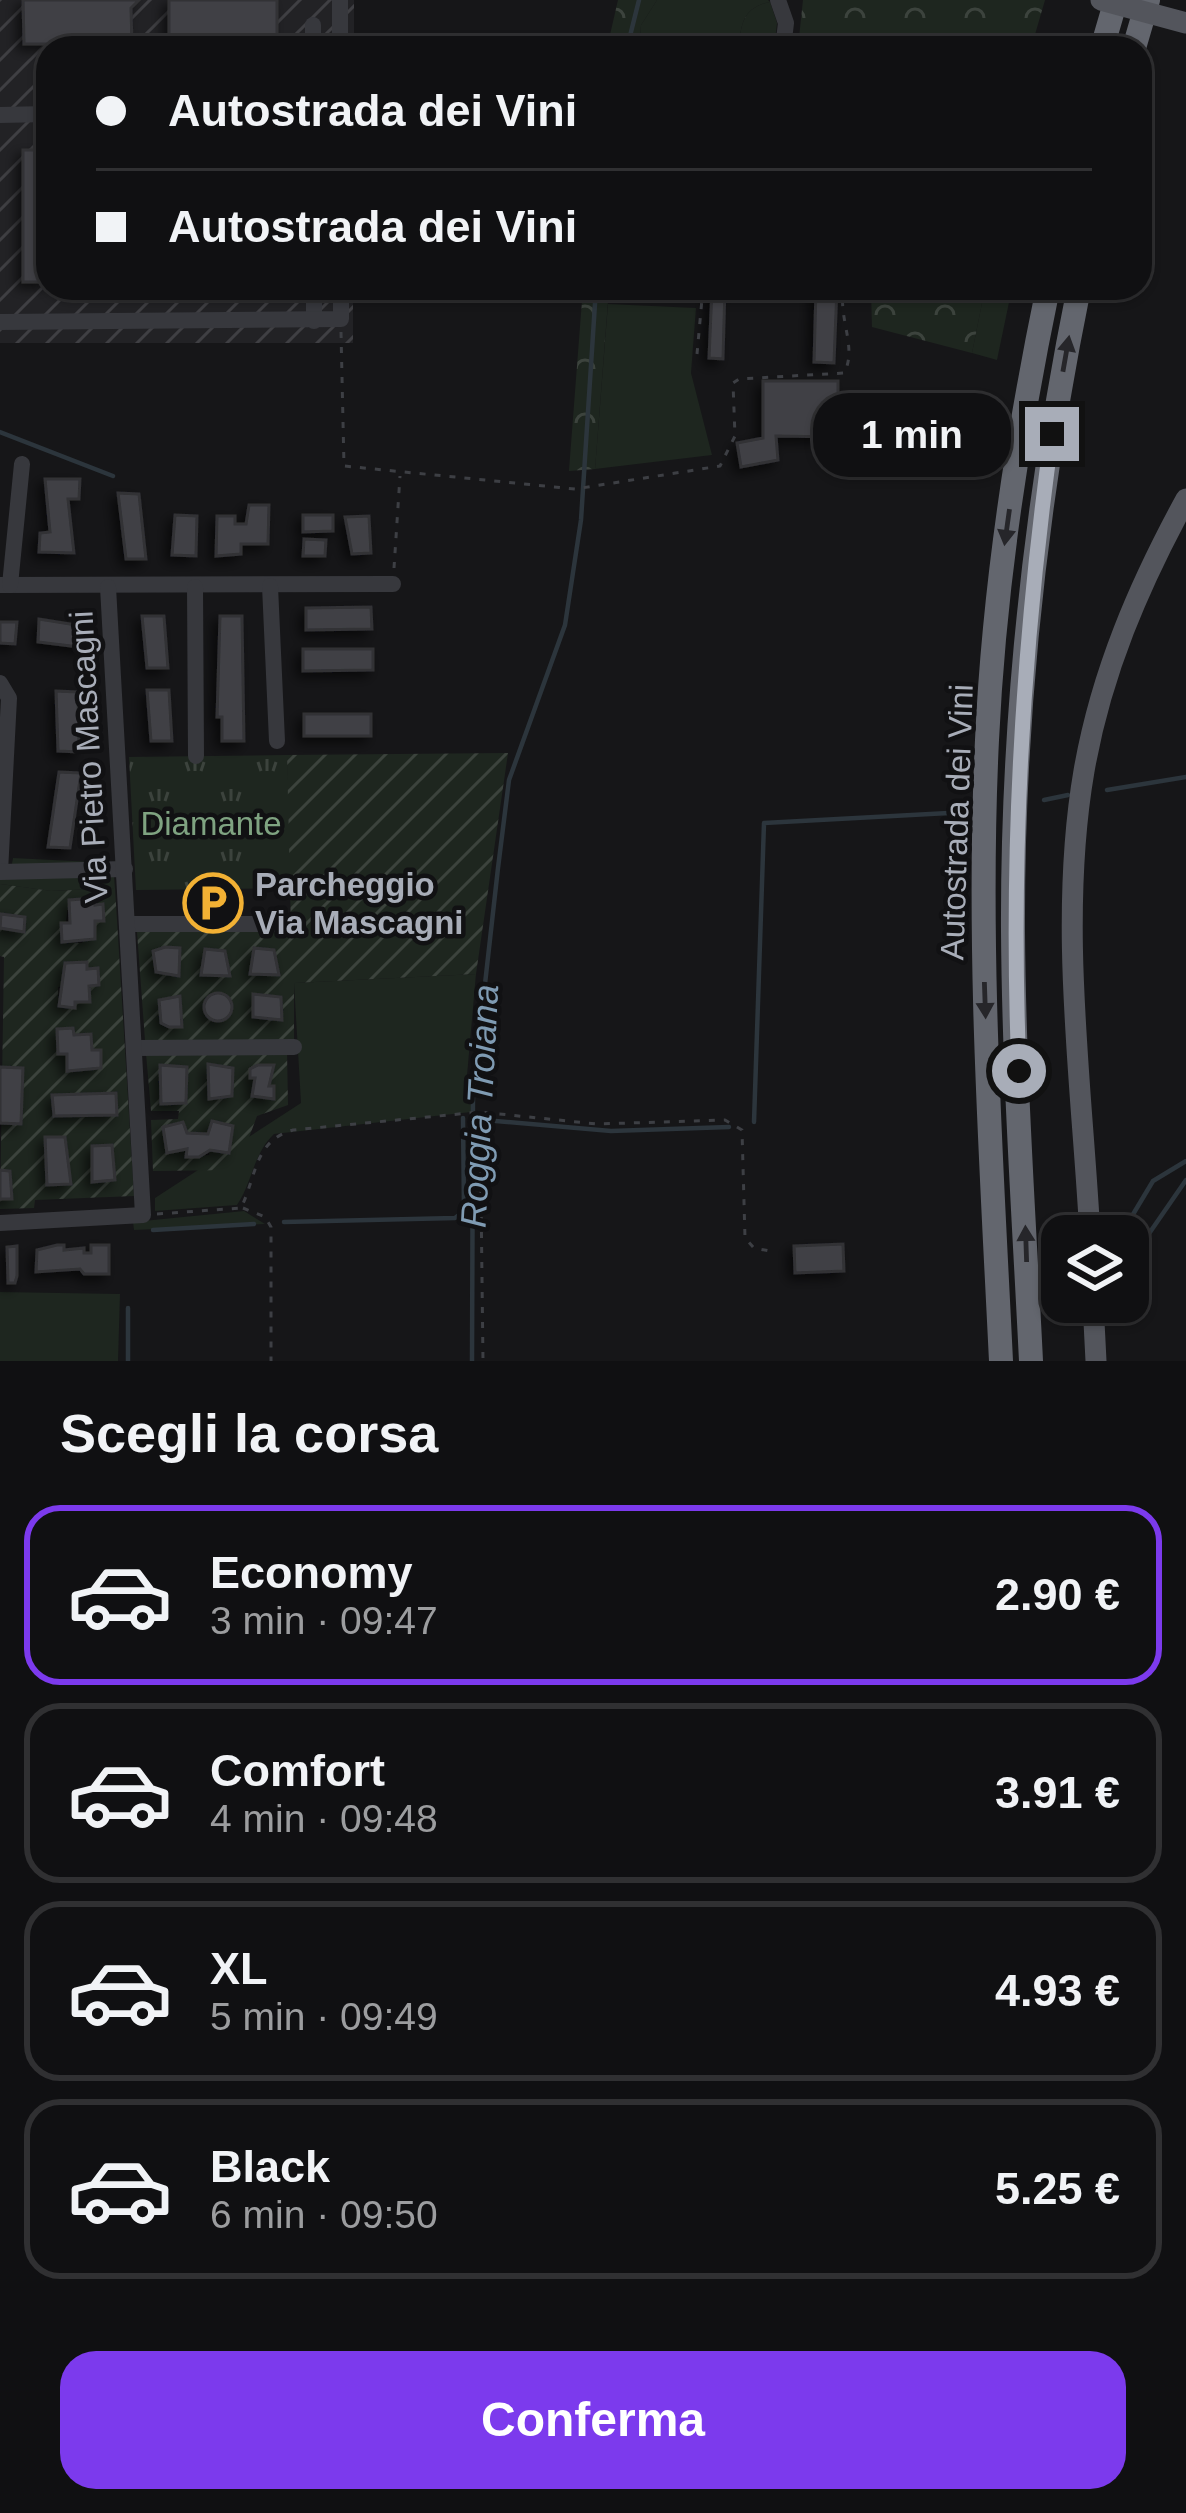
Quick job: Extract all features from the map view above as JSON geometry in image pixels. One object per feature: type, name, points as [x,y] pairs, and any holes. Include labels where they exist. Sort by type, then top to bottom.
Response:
[{"type":"highway","points":[[1106,36],[1116,0]]},
{"type":"highway","points":[[1138,36],[1148,0]]},
{"type":"highway","name":"Autostrada dei Vini","points":[[1001,1361],[982,931],[987,737],[1001,568],[1046,300]]},
{"type":"highway","name":"Autostrada dei Vini","points":[[1031,1361],[1013,934],[1018,741],[1032,573],[1077,300]]},
{"type":"main road","points":[[1101,0],[1186,23]]},
{"type":"main road","points":[[1089,1215],[1074,947],[1074,874],[1084,774],[1115,650],[1143,580],[1186,499]]},
{"type":"main road","points":[[1094,1323],[1096,1361]]},
{"type":"street","points":[[340,0],[340,36]]},
{"type":"street","points":[[778,0],[786,22],[784,36]]},
{"type":"street","points":[[313,25],[313,36]]},
{"type":"street","points":[[0,115],[36,114]]},
{"type":"street","points":[[314,300],[314,321]]},
{"type":"street","points":[[0,322],[314,321],[340,319],[340,300]]},
{"type":"street","points":[[22,464],[5,585],[394,584]]},
{"type":"street","points":[[195,586],[196,756]]},
{"type":"street","points":[[269,586],[277,741]]},
{"type":"street","name":"Via Pietro Mascagni","points":[[109,587],[143,1215]]},
{"type":"street","points":[[0,683],[9,698],[0,872],[125,869]]},
{"type":"street","name":"Via Pietro Mascagni","points":[[128,924],[291,924]]},
{"type":"street","points":[[134,1048],[294,1047]]},
{"type":"street","points":[[0,1223],[143,1215]]},
{"type":"path","points":[[697,354],[702,300]]},
{"type":"path","points":[[340,319],[344,466],[578,489],[720,466],[734,448],[734,383],[739,379],[844,374],[849,362],[845,300]]},
{"type":"path","points":[[394,584],[400,474]]},
{"type":"path","points":[[241,1208],[262,1148],[274,1135],[480,1112],[598,1124],[736,1123],[746,1146],[746,1238],[754,1248],[776,1252]]},
{"type":"path","points":[[480,1112],[483,1361]]},
{"type":"path","points":[[143,1215],[241,1208],[265,1217],[272,1227],[271,1361]]},
{"type":"shaded area","points":[[0,0],[354,0],[354,36],[36,36],[36,300],[353,300],[353,343],[0,343]]},
{"type":"green space","points":[[618,0],[657,0],[641,25],[640,36],[610,36]]},
{"type":"green space","points":[[657,0],[770,2],[745,18],[740,36],[640,36],[641,25]]},
{"type":"green space","points":[[803,0],[1045,0],[1034,36],[799,36]]},
{"type":"green space","points":[[770,2],[775,36],[740,36],[745,18]]},
{"type":"green space","points":[[582,300],[608,300],[595,469],[569,471]]},
{"type":"green space","points":[[871,300],[983,300],[972,353],[872,327]]},
{"type":"green space","points":[[983,300],[1010,300],[997,360],[972,353]]},
{"type":"green space","points":[[608,304],[696,308],[691,373],[712,455],[595,469]]},
{"type":"green space","points":[[508,753],[476,974],[294,983],[294,1040],[145,1040],[137,932],[291,931],[287,755]]},
{"type":"green space","name":"Diamante","points":[[287,755],[292,888],[136,890],[129,757]]},
{"type":"green space","points":[[13,858],[113,863],[115,888],[51,891],[0,884],[0,874],[10,874]]},
{"type":"green space","points":[[0,884],[52,891],[115,888],[134,1196],[35,1200],[34,1208],[0,1209],[4,957],[0,956]],"holes":[[[94,898],[95,905],[103,905],[104,920],[95,921],[82,943],[63,942],[69,900]],[[86,962],[87,969],[98,969],[89,986],[90,1002],[75,1002],[74,1008],[59,1006],[58,987],[66,986]],[[57,1029],[90,1034],[92,1050],[101,1050],[101,1067],[68,1071],[67,1054],[58,1053]]]},
{"type":"green space","points":[[476,974],[466,1087],[472,1088],[471,1112],[274,1134],[237,1205],[155,1211],[155,1198],[301,1103],[294,983]]},
{"type":"green space","points":[[287,1052],[288,1105],[257,1116],[237,1170],[153,1171],[151,1120],[178,1119],[179,1111],[151,1111],[146,1053]],"holes":[[[213,1121],[233,1127],[229,1153],[210,1150],[209,1155],[187,1157],[187,1149],[168,1153],[163,1127],[183,1122],[187,1133],[208,1134]]]},
{"type":"green space","points":[[244,1211],[265,1224],[134,1230],[133,1222]]},
{"type":"green space","points":[[0,1292],[120,1294],[118,1361],[0,1361]]},
{"type":"building","points":[[23,0],[139,0],[131,8],[132,36],[36,36],[36,44],[24,44]]},
{"type":"building","points":[[169,0],[277,0],[277,36],[169,36]]},
{"type":"building","points":[[23,150],[36,150],[36,282],[23,282]]},
{"type":"building","points":[[711,300],[725,300],[723,359],[709,358]]},
{"type":"building","points":[[816,300],[837,300],[834,363],[814,362]]},
{"type":"building","points":[[763,381],[838,381],[838,437],[776,436],[778,460],[741,467],[737,443],[763,438]]},
{"type":"building","points":[[45,479],[80,479],[79,499],[68,499],[74,553],[39,552],[40,533],[50,532]]},
{"type":"building","points":[[118,493],[139,494],[146,559],[126,559]]},
{"type":"building","points":[[249,505],[269,505],[268,544],[241,544],[241,554],[216,556],[217,516],[235,516],[235,524],[246,524]]},
{"type":"building","points":[[175,515],[197,516],[196,556],[172,555]]},
{"type":"building","points":[[303,515],[333,515],[333,531],[303,532]]},
{"type":"building","points":[[369,516],[371,553],[352,554],[345,517]]},
{"type":"building","points":[[304,539],[326,540],[325,556],[303,556]]},
{"type":"building","points":[[371,607],[372,629],[306,630],[306,608]]},
{"type":"building","points":[[142,616],[164,616],[168,668],[147,668]]},
{"type":"building","points":[[220,616],[242,616],[244,741],[222,741],[222,717],[217,717]]},
{"type":"building","points":[[39,619],[89,627],[87,648],[38,642]]},
{"type":"building","points":[[0,622],[17,622],[15,644],[0,643]]},
{"type":"building","points":[[303,649],[373,649],[373,670],[303,671]]},
{"type":"building","points":[[147,690],[169,690],[172,741],[151,741]]},
{"type":"building","points":[[56,691],[78,692],[79,752],[58,751]]},
{"type":"building","points":[[304,714],[371,714],[371,736],[304,736]]},
{"type":"building","points":[[59,772],[81,773],[70,848],[48,847]]},
{"type":"building","points":[[95,898],[95,905],[103,904],[104,921],[95,921],[95,939],[62,942],[61,923],[70,923],[69,900]]},
{"type":"building","points":[[1,914],[25,917],[24,932],[0,928]]},
{"type":"building","points":[[180,948],[179,976],[156,972],[153,951]]},
{"type":"building","points":[[254,948],[274,950],[279,975],[250,974]]},
{"type":"building","points":[[205,949],[225,951],[230,976],[201,975]]},
{"type":"building","points":[[87,962],[87,969],[98,968],[99,985],[89,986],[90,1002],[75,1002],[75,1008],[59,1006],[65,963]]},
{"type":"building","points":[[218,993],[228,997],[232,1007],[228,1017],[218,1021],[208,1017],[204,1007],[208,997]]},
{"type":"building","points":[[253,994],[281,997],[282,1020],[253,1017]]},
{"type":"building","points":[[180,996],[182,1027],[161,1023],[159,1000]]},
{"type":"building","points":[[73,1028],[74,1035],[91,1034],[92,1050],[101,1050],[101,1068],[67,1071],[67,1054],[58,1054],[57,1029]]},
{"type":"building","points":[[208,1064],[233,1068],[232,1096],[209,1099]]},
{"type":"building","points":[[160,1065],[187,1067],[186,1103],[161,1104]]},
{"type":"building","points":[[274,1065],[269,1086],[274,1086],[274,1099],[252,1096],[255,1078],[250,1078],[250,1069]]},
{"type":"building","points":[[0,1067],[23,1068],[21,1124],[0,1123]]},
{"type":"building","points":[[116,1093],[117,1115],[54,1116],[52,1095]]},
{"type":"building","points":[[212,1121],[233,1126],[229,1153],[210,1150],[199,1157],[186,1157],[187,1149],[167,1153],[163,1127],[183,1122],[187,1133],[208,1134]]},
{"type":"building","points":[[45,1137],[65,1137],[71,1184],[47,1185]]},
{"type":"building","points":[[112,1145],[115,1180],[92,1182],[92,1146]]},
{"type":"building","points":[[0,1170],[10,1171],[12,1199],[0,1199]]},
{"type":"building","points":[[843,1244],[844,1271],[795,1273],[794,1246]]},
{"type":"building","points":[[57,1245],[91,1253],[91,1245],[109,1245],[109,1274],[84,1274],[80,1269],[36,1272],[37,1250]]},
{"type":"building","points":[[17,1246],[17,1276],[15,1283],[8,1283],[7,1247]]},
{"type":"waterway","name":"Roggia Troiana","points":[[630,36],[639,0]]},
{"type":"waterway","name":"Roggia Troiana","points":[[472,1361],[473,1091],[498,868],[509,780],[565,625],[581,520],[595,300]]},
{"type":"waterway","points":[[0,432],[113,476]]},
{"type":"waterway","points":[[1107,790],[1186,777]]},
{"type":"waterway","points":[[1044,800],[1068,795]]},
{"type":"waterway","points":[[754,1122],[764,823],[967,812]]},
{"type":"waterway","points":[[284,1222],[455,1218],[464,1211],[463,1118]]},
{"type":"waterway","points":[[484,1120],[611,1131],[729,1127]]},
{"type":"waterway","points":[[1133,1215],[1153,1181],[1186,1161]]},
{"type":"waterway","points":[[1149,1234],[1186,1180]]},
{"type":"waterway","points":[[153,1230],[254,1224]]},
{"type":"waterway","points":[[128,1308],[128,1361]]},
{"type":"place","name":"Parcheggio Via Mascagni","points":[[213,903]]},
{"type":"route","points":[[1019,1071],[1013,934],[1018,741],[1032,573],[1052,434]]}]
